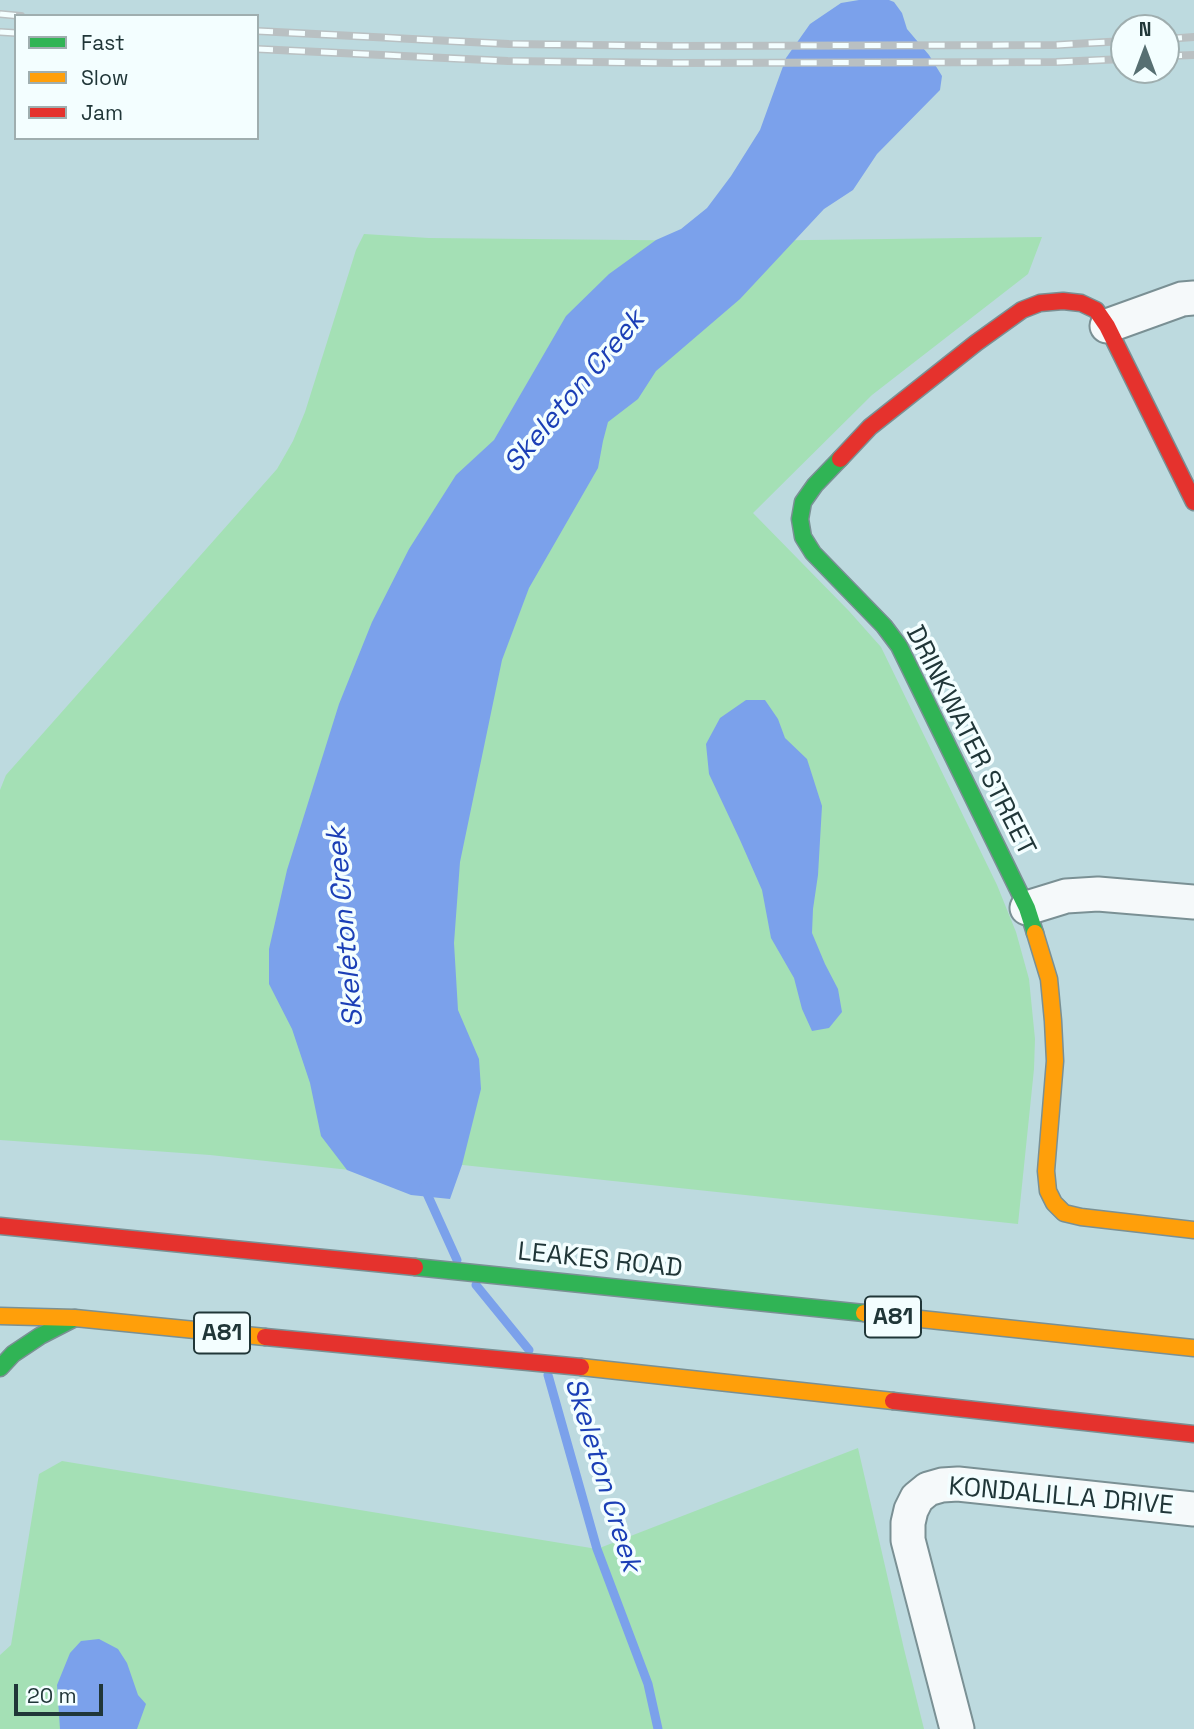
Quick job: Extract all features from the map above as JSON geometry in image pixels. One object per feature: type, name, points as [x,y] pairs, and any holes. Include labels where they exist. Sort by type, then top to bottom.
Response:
[{"type":"main road","name":"DRINKWATER STREET","points":[[1107,326],[1096,310],[1081,303],[1041,303],[1022,310],[870,427],[815,485],[803,502],[800,519],[803,537],[813,553],[884,626],[899,646],[1027,908],[1049,979],[1054,1021],[1055,1061],[1046,1171],[1048,1191],[1054,1203],[1065,1213],[1081,1217],[1194,1230]]},
{"type":"main road","points":[[1107,326],[1194,502]]},
{"type":"main road","name":"LEAKES ROAD","points":[[0,1226],[593,1284],[1194,1348]]},
{"type":"main road","name":"A81","points":[[0,1316],[75,1318],[639,1373],[1194,1434]]},
{"type":"main road","points":[[0,1368],[13,1354],[40,1336],[75,1318]]},
{"type":"street","points":[[1107,326],[1182,299],[1194,298]]},
{"type":"street","points":[[1027,908],[1066,896],[1098,894],[1194,902]]},
{"type":"street","name":"KONDALILLA DRIVE","points":[[957,1729],[908,1540],[908,1523],[917,1497],[928,1489],[958,1484],[1194,1509]]},
{"type":"green space","points":[[364,234],[429,238],[732,241],[1042,237],[1028,274],[872,395],[753,513],[881,647],[997,885],[1016,932],[1029,979],[1035,1039],[1018,1224],[425,1161],[415,1177],[210,1155],[0,1140],[0,790],[6,775],[277,469],[305,412],[356,250]]},
{"type":"green space","points":[[858,1448],[924,1729],[0,1729],[0,1655],[11,1645],[39,1474],[62,1461],[597,1549]]},
{"type":"water","points":[[859,0],[894,2],[902,13],[907,29],[929,55],[942,76],[940,90],[877,154],[853,190],[824,209],[740,299],[656,371],[638,399],[608,422],[598,468],[529,588],[502,660],[460,862],[454,943],[458,1010],[479,1059],[481,1089],[462,1165],[450,1199],[411,1195],[347,1170],[321,1136],[310,1083],[292,1029],[269,984],[269,949],[287,870],[339,704],[372,622],[409,549],[456,475],[494,440],[566,316],[609,274],[656,240],[681,229],[707,208],[760,130],[786,58],[810,24],[841,3]]},
{"type":"water","points":[[746,700],[765,700],[778,719],[785,738],[807,759],[822,806],[812,933],[838,989],[842,1012],[829,1028],[812,1031],[802,1009],[794,978],[771,938],[762,890],[709,774],[706,744],[720,718]]},
{"type":"water","points":[[99,1639],[118,1649],[127,1663],[138,1695],[146,1704],[137,1729],[60,1729],[57,1685],[70,1653],[81,1641]]},
{"type":"waterway","name":"Skeleton Creek","points":[[424,1187],[457,1260]]},
{"type":"waterway","name":"Skeleton Creek","points":[[476,1285],[529,1350]]},
{"type":"waterway","name":"Skeleton Creek","points":[[548,1375],[597,1549],[648,1684],[658,1729]]},
{"type":"railway","points":[[0,14],[14,15]]},
{"type":"railway","points":[[259,31],[509,44],[1056,45],[1110,42]]},
{"type":"railway","points":[[0,32],[14,33]]},
{"type":"railway","points":[[1180,38],[1194,37]]},
{"type":"railway","points":[[259,49],[508,61],[676,63],[1110,60]]},
{"type":"railway","points":[[1180,56],[1194,55]]},
{"type":"traffic: fast","points":[[840,459],[803,502],[800,519],[803,537],[813,553],[884,626],[899,646],[1027,908],[1035,933]]},
{"type":"traffic: fast","points":[[415,1267],[864,1313]]},
{"type":"traffic: fast","points":[[0,1368],[13,1354],[75,1318]]},
{"type":"traffic: slow","points":[[1035,933],[1049,979],[1053,1021],[1055,1061],[1046,1171],[1048,1191],[1054,1203],[1064,1213],[1081,1217],[1194,1230]]},
{"type":"traffic: slow","points":[[864,1313],[1194,1348]]},
{"type":"traffic: slow","points":[[0,1316],[75,1318],[265,1337]]},
{"type":"traffic: slow","points":[[581,1367],[893,1401]]},
{"type":"traffic: jam","points":[[840,459],[870,427],[1022,310],[1040,303],[1081,303],[1096,310],[1107,326],[1194,502]]},
{"type":"traffic: jam","points":[[0,1226],[415,1267]]},
{"type":"traffic: jam","points":[[265,1337],[581,1367]]},
{"type":"traffic: jam","points":[[893,1401],[1194,1434]]}]
